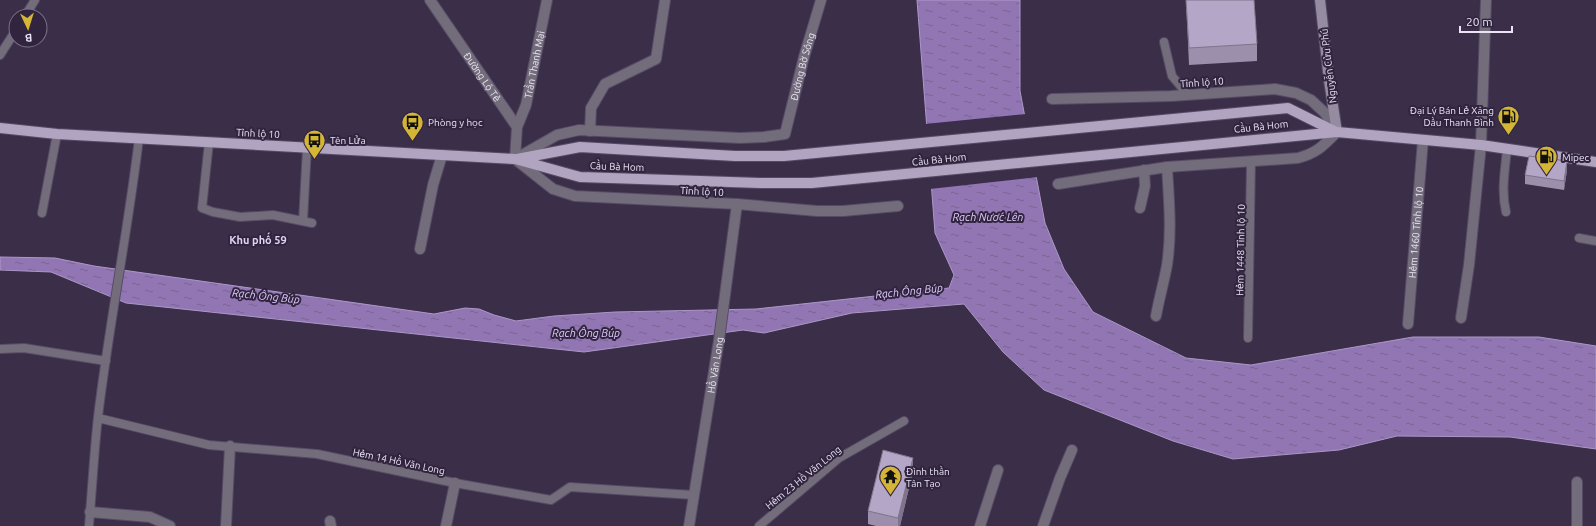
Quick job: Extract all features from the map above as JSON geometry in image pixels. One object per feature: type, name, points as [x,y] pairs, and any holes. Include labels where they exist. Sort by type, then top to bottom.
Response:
[{"type":"main road","name":"Nguyễn Cửu Phú","points":[[1320,0],[1329,80],[1337,132]]},
{"type":"main road","name":"Cầu Bà Hom","points":[[580,147],[736,156],[784,156],[1288,108],[1337,132]]},
{"type":"main road","name":"Tỉnh lộ 10","points":[[0,128],[57,134],[515,159],[580,177]]},
{"type":"main road","name":"Cầu Bà Hom","points":[[580,177],[760,183],[812,183],[1337,132]]},
{"type":"main road","points":[[1337,132],[1507,149],[1596,162]]},
{"type":"main road","name":"Tỉnh lộ 10","points":[[515,159],[580,147]]},
{"type":"street","name":"Đường Lộ Tẻ","points":[[430,0],[517,127]]},
{"type":"street","name":"Trần Thanh Mại","points":[[517,127],[526,105],[547,0]]},
{"type":"street","points":[[515,159],[557,135],[579,130],[590,131],[592,108],[604,84],[656,59],[665,0]]},
{"type":"street","name":"Đường Bờ Sông","points":[[590,131],[740,138],[785,134],[804,56],[821,0]]},
{"type":"street","points":[[1461,318],[1469,265],[1481,146],[1486,0]]},
{"type":"street","name":"Tỉnh lộ 10","points":[[1052,100],[1188,95],[1275,89],[1296,93],[1311,100],[1325,113],[1337,132]]},
{"type":"street","points":[[515,159],[517,127]]},
{"type":"street","points":[[1058,184],[1167,167],[1283,160],[1311,154],[1324,145],[1337,132]]},
{"type":"street","name":"Hẻm 1460 Tỉnh lộ 10","points":[[1408,324],[1423,140]]},
{"type":"street","points":[[420,249],[433,185],[442,155]]},
{"type":"street","name":"Tỉnh lộ 10","points":[[515,159],[553,189],[575,196],[737,204],[830,211],[898,206]]},
{"type":"street","points":[[1156,316],[1167,265],[1170,218],[1167,167]]},
{"type":"street","points":[[1140,208],[1145,186],[1144,170]]},
{"type":"street","name":"Hồ Văn Long","points":[[689,526],[719,340],[737,204]]},
{"type":"street","points":[[226,526],[230,446]]},
{"type":"street","points":[[1043,526],[1060,478],[1072,450]]},
{"type":"street","points":[[980,526],[998,470]]},
{"type":"street","points":[[1577,482],[1577,526]]},
{"type":"street","points":[[446,526],[455,483]]},
{"type":"street","points":[[90,512],[150,517],[170,526]]},
{"type":"lane","points":[[0,55],[8,42]]},
{"type":"lane","points":[[1164,42],[1172,76],[1188,95]]},
{"type":"lane","points":[[42,213],[57,134]]},
{"type":"lane","points":[[89,526],[98,418],[120,263],[131,203],[139,138]]},
{"type":"lane","points":[[209,142],[202,208],[213,212],[240,217],[273,215],[312,223]]},
{"type":"lane","points":[[303,221],[308,148]]},
{"type":"lane","points":[[1506,212],[1503,201],[1503,190],[1507,149]]},
{"type":"lane","name":"Hẻm 1448 Tỉnh lộ 10","points":[[1248,338],[1251,161]]},
{"type":"lane","points":[[1579,238],[1596,241]]},
{"type":"lane","points":[[0,349],[24,348],[106,361]]},
{"type":"lane","name":"Hẻm 14 Hồ Văn Long","points":[[98,418],[209,445],[317,454],[455,483],[551,500],[570,487],[693,495]]},
{"type":"lane","name":"Hẻm 23 Hồ Văn Long","points":[[759,526],[839,458],[904,421]]},
{"type":"water","name":"Rạch Nước Lên","points":[[917,0],[1020,0],[1020,91],[1045,223],[1064,269],[1093,312],[1186,358],[1251,365],[1413,337],[1539,337],[1596,346],[1596,449],[1510,437],[1397,436],[1339,450],[1233,459],[1173,441],[1044,390],[1003,352],[964,304],[852,313],[764,333],[743,330],[584,352],[126,303],[51,272],[0,270],[0,257],[55,258],[94,266],[434,314],[465,308],[479,309],[516,321],[554,316],[615,312],[756,309],[949,288],[954,275],[935,233]]},
{"type":"pier","points":[[1026,114],[1038,177],[930,189],[925,124]]},
{"type":"building","points":[[1186,0],[1254,0],[1257,44],[1189,48]]},
{"type":"building","points":[[1529,156],[1567,161],[1564,181],[1525,175]]},
{"type":"building","name":"Đình thần Tân Tạo","points":[[883,450],[913,458],[898,518],[868,511]]},
{"type":"place","name":"Đại Lý Bán Lẻ Xăng Dầu Thanh Bình","points":[[1509,136]]},
{"type":"place","name":"Phòng y học","points":[[412,142]]},
{"type":"place","name":"Tên Lửa","points":[[315,160]]},
{"type":"place","name":"Mipec","points":[[1546,176]]},
{"type":"place","name":"Đình thần Tân Tạo","points":[[891,496]]},
{"type":"district","name":"Khu phố 59","points":[[258,240]]},
{"type":"water label","name":"Rạch Ông Búp","points":[[909,291]]},
{"type":"water label","name":"Rạch Ông Búp","points":[[266,296]]},
{"type":"water label","name":"Rạch Ông Búp","points":[[586,333]]}]
